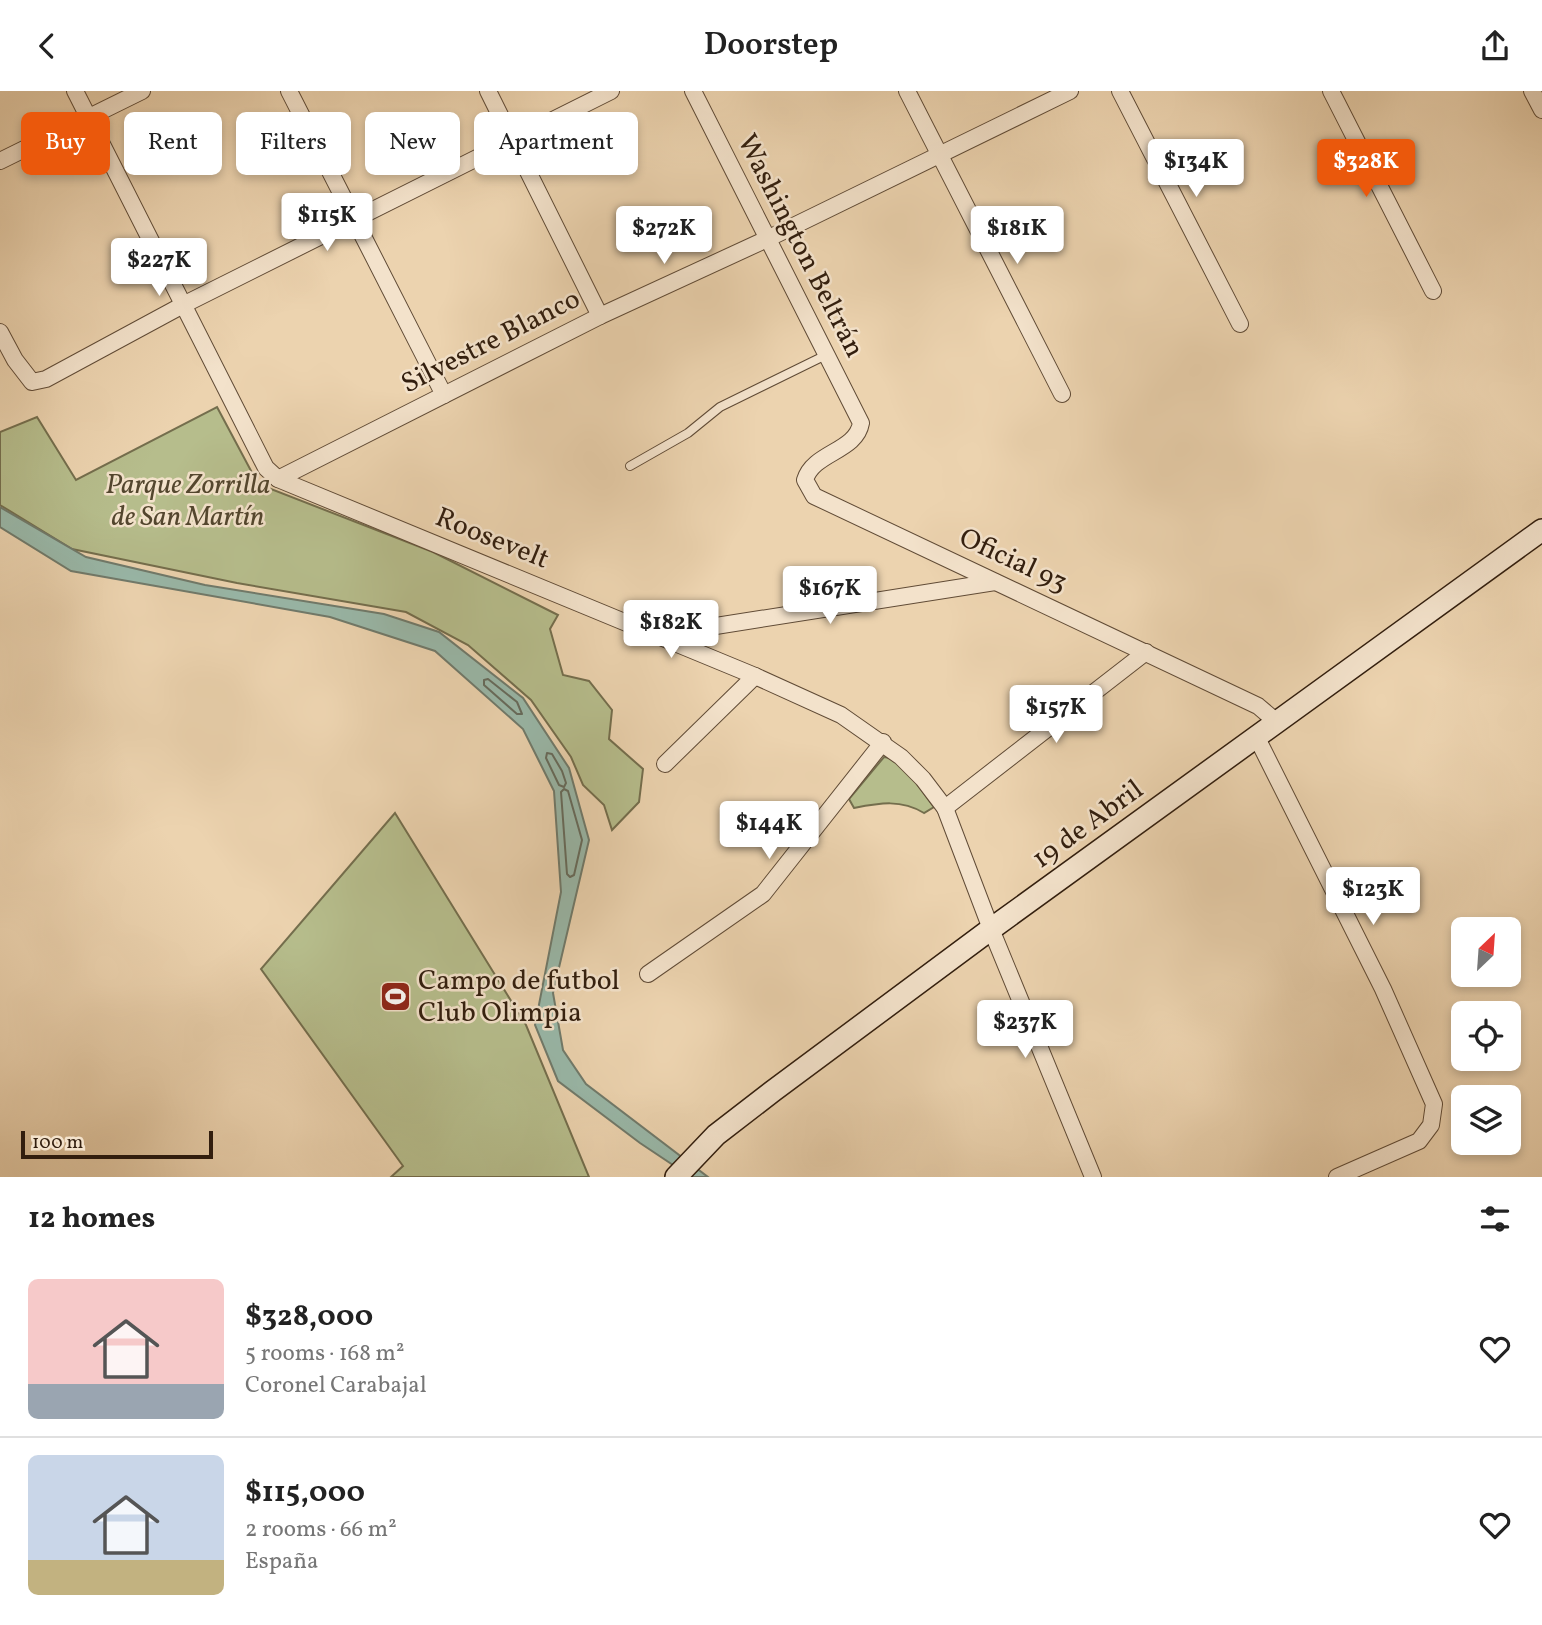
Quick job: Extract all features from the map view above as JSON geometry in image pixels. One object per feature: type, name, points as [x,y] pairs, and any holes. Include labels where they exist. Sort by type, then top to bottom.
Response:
[{"type":"street","points":[[75,91],[86,112]]},
{"type":"street","points":[[98,112],[142,91]]},
{"type":"street","points":[[289,91],[444,395]]},
{"type":"street","points":[[488,91],[498,112]]},
{"type":"street","points":[[569,112],[611,91]]},
{"type":"street","name":"Washington Beltrán","points":[[693,91],[861,423]]},
{"type":"street","points":[[907,91],[1062,394]]},
{"type":"street","name":"Silvestre Blanco","points":[[278,479],[600,316],[767,239],[1070,91]]},
{"type":"street","points":[[1119,91],[1240,324]]},
{"type":"street","points":[[1331,91],[1433,291]]},
{"type":"street","points":[[1532,91],[1542,110]]},
{"type":"street","points":[[0,161],[21,150]]},
{"type":"street","points":[[0,332],[15,360],[32,382],[46,379],[183,305],[474,160]]},
{"type":"street","points":[[110,161],[266,468],[278,479]]},
{"type":"street","points":[[529,175],[600,316]]},
{"type":"street","name":"Oficial 93","points":[[861,423],[858,433],[813,464],[805,480],[808,489],[823,501],[1258,706],[1278,723]]},
{"type":"street","name":"Roosevelt","points":[[278,479],[755,676],[841,715],[883,742],[923,779],[945,809],[990,929],[1093,1177]]},
{"type":"street","name":"19 de Abril","points":[[676,1177],[716,1135],[990,929],[1542,530]]},
{"type":"street","points":[[659,635],[995,582]]},
{"type":"street","points":[[945,809],[1146,653]]},
{"type":"street","points":[[665,764],[755,676]]},
{"type":"street","points":[[1257,738],[1383,989],[1434,1104],[1431,1125],[1419,1141],[1337,1177]]},
{"type":"street","points":[[648,974],[763,894],[883,742]]},
{"type":"lane","points":[[629,467],[688,433],[720,407],[826,355]]},
{"type":"green space","name":"Parque Zorrilla de San Martín","points":[[217,407],[258,484],[433,552],[558,615],[550,629],[563,675],[589,681],[612,710],[609,739],[643,769],[639,802],[612,830],[604,805],[583,785],[571,757],[531,700],[468,645],[406,612],[237,583],[72,549],[0,505],[0,432],[37,417],[76,480]]},
{"type":"green space","points":[[884,757],[898,763],[905,770],[934,807],[924,813],[899,804],[854,808],[849,799]]},
{"type":"green space","name":"Campo de futbol Club Olimpia","points":[[395,813],[526,1025],[589,1177],[391,1177],[403,1166],[261,969]]},
{"type":"water","points":[[0,507],[86,557],[205,585],[384,614],[439,632],[523,698],[569,768],[589,840],[553,993],[563,1050],[586,1084],[708,1177],[691,1177],[640,1143],[558,1081],[535,1025],[561,892],[554,791],[523,729],[435,651],[330,617],[71,571],[0,527]]},
{"type":"place","name":"Campo de futbol Club Olimpia","points":[[395,997]]}]
